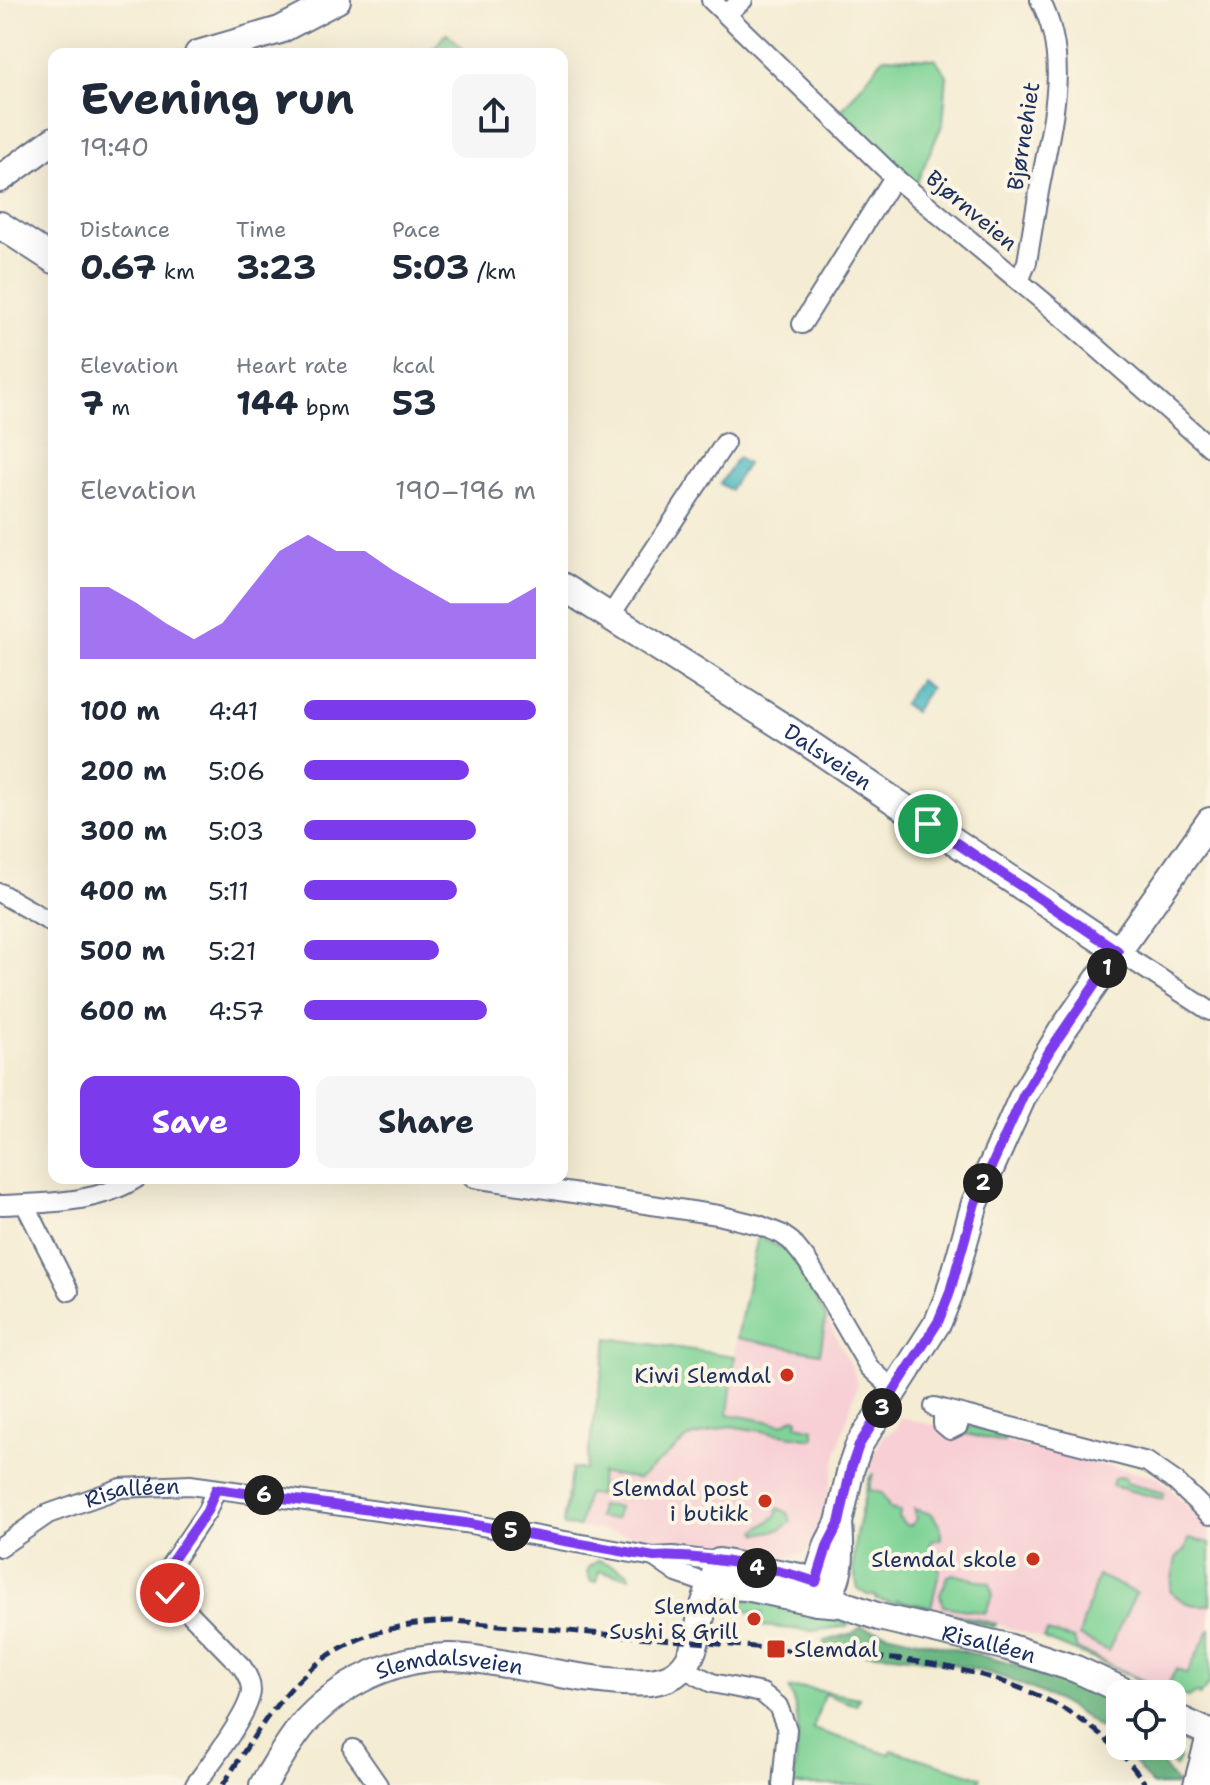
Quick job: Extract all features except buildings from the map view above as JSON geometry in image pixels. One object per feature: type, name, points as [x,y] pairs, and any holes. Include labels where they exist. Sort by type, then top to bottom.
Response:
[{"type":"street","points":[[218,48],[280,30],[337,0]]},
{"type":"street","name":"Bjørnveien","points":[[711,0],[894,177],[1210,447]]},
{"type":"street","points":[[726,14],[743,0]]},
{"type":"street","name":"Bjørnehiet","points":[[1019,281],[1027,262],[1057,98],[1056,50],[1049,18],[1040,0]]},
{"type":"street","points":[[0,179],[48,144]]},
{"type":"street","points":[[802,324],[894,177]]},
{"type":"street","points":[[0,225],[48,256]]},
{"type":"street","points":[[610,616],[725,443]]},
{"type":"street","name":"Dalsveien","points":[[568,590],[804,740],[1210,1011]]},
{"type":"street","points":[[827,1595],[841,1549],[839,1523],[859,1445],[938,1322],[949,1295],[975,1203],[1023,1096],[1056,1041],[1210,821]]},
{"type":"street","points":[[0,893],[48,921]]},
{"type":"street","points":[[0,1205],[94,1197],[126,1184]]},
{"type":"street","points":[[513,1184],[718,1215],[781,1234],[808,1262],[869,1367],[894,1390]]},
{"type":"street","points":[[25,1204],[69,1291]]},
{"type":"street","points":[[946,1411],[1147,1462],[1176,1482],[1210,1515]]},
{"type":"street","name":"Risalléen","points":[[0,1547],[48,1514],[121,1488],[190,1485],[465,1523],[654,1557],[677,1573],[715,1574],[746,1587],[827,1595],[879,1617],[1032,1653],[1106,1683]]},
{"type":"street","points":[[195,1785],[241,1717],[251,1690],[248,1675],[242,1667],[170,1593],[162,1578],[207,1511],[216,1489]]},
{"type":"street","points":[[715,1574],[693,1652],[683,1668],[712,1683],[762,1693],[778,1706],[787,1729],[782,1785]]},
{"type":"street","name":"Slemdalsveien","points":[[263,1785],[300,1730],[329,1699],[359,1679],[403,1663],[465,1658],[593,1679],[644,1683],[672,1676],[683,1668]]},
{"type":"street","points":[[1186,1723],[1210,1735],[1197,1785]]},
{"type":"street","points":[[353,1749],[378,1785]]},
{"type":"shaded area","points":[[826,1317],[854,1372],[857,1386],[838,1448],[820,1535],[806,1553],[785,1558],[572,1526],[585,1470],[638,1479],[688,1438],[726,1428],[737,1338],[819,1353]]},
{"type":"shaded area","name":"Slemdal skole","points":[[900,1417],[1159,1478],[1210,1529],[1210,1671],[1203,1689],[1186,1697],[1186,1680],[1145,1680],[1047,1632],[1044,1639],[1040,1639],[996,1624],[876,1594],[857,1546],[873,1474],[869,1472],[874,1454],[884,1436],[897,1428]]},
{"type":"green space","points":[[447,33],[463,48],[433,48]]},
{"type":"green space","points":[[884,57],[935,59],[947,75],[943,123],[916,184],[841,111]]},
{"type":"green space","points":[[758,1235],[790,1253],[826,1317],[820,1353],[737,1338]]},
{"type":"green space","points":[[608,1338],[735,1356],[728,1414],[783,1424],[794,1417],[798,1419],[797,1425],[814,1429],[814,1437],[730,1426],[688,1438],[638,1479],[601,1473],[598,1495],[587,1494],[579,1527],[564,1526],[572,1468],[585,1470],[587,1462]]},
{"type":"green space","points":[[970,1426],[1005,1434],[1004,1442],[961,1433]]},
{"type":"green space","points":[[873,1473],[869,1490],[882,1493],[890,1509],[900,1511],[899,1518],[904,1524],[910,1526],[917,1519],[914,1509],[932,1514],[941,1528],[941,1539],[931,1540],[931,1549],[936,1555],[932,1557],[940,1569],[931,1607],[895,1600],[996,1624],[994,1627],[876,1599],[858,1589],[853,1567],[856,1534]]},
{"type":"green space","points":[[1114,1478],[1126,1478],[1126,1483],[1164,1493],[1162,1499],[1112,1486]]},
{"type":"green space","points":[[600,1505],[618,1507],[616,1519],[598,1518]]},
{"type":"green space","points":[[778,1508],[788,1513],[791,1521],[782,1529],[759,1534],[756,1531],[777,1515]]},
{"type":"green space","points":[[1189,1538],[1210,1543],[1210,1604],[1188,1603],[1170,1590],[1176,1558],[1185,1551]]},
{"type":"green space","points":[[599,1560],[628,1572],[630,1577],[599,1571],[597,1582],[591,1581],[587,1573],[589,1567]]},
{"type":"green space","points":[[953,1574],[990,1583],[993,1595],[985,1613],[943,1606],[940,1595],[948,1576]]},
{"type":"green space","points":[[1098,1575],[1136,1593],[1108,1651],[1079,1636]]},
{"type":"green space","points":[[742,1600],[754,1600],[849,1623],[848,1626],[813,1631],[762,1626],[763,1613],[747,1612],[742,1607]]},
{"type":"green space","points":[[861,1627],[956,1649],[1075,1685],[1106,1699],[1106,1733],[1048,1696],[994,1675],[938,1661],[824,1650],[825,1641],[853,1633]]},
{"type":"green space","points":[[1210,1628],[1210,1683],[1199,1696],[1197,1693],[1186,1697],[1186,1680],[1170,1680],[1176,1669],[1187,1674]]},
{"type":"green space","points":[[1047,1632],[1074,1639],[1077,1649],[1142,1680],[1044,1639]]},
{"type":"green space","points":[[805,1688],[859,1698],[856,1705],[824,1694],[813,1729],[890,1754],[892,1750],[981,1777],[977,1785],[793,1785],[798,1725],[789,1689]]},
{"type":"green space","points":[[1132,1760],[1158,1760],[1178,1785],[1152,1785]]},
{"type":"water","points":[[737,458],[747,464],[730,490],[720,484]]},
{"type":"water","points":[[919,680],[930,688],[914,712],[903,704]]},
{"type":"railway","points":[[223,1785],[267,1718],[289,1690],[313,1667],[340,1648],[372,1634],[409,1625],[453,1621],[905,1660],[974,1673],[1008,1683],[1071,1713],[1099,1733],[1124,1757],[1146,1785]]},
{"type":"place","name":"Kiwi Slemdal","points":[[787,1375]]},
{"type":"place","name":"Slemdal post i butikk","points":[[765,1501]]},
{"type":"place","name":"Slemdal skole","points":[[1033,1559]]},
{"type":"place","name":"Slemdal Sushi & Grill","points":[[754,1619]]},
{"type":"place","name":"Slemdal","points":[[776,1649]]},
{"type":"route","points":[[170,1593],[163,1582],[163,1574],[207,1511],[216,1489],[465,1523],[654,1557],[673,1556],[749,1567],[816,1582],[828,1544],[839,1523],[859,1445],[938,1322],[949,1295],[975,1203],[1023,1096],[1038,1068],[1118,951],[928,824]]}]
